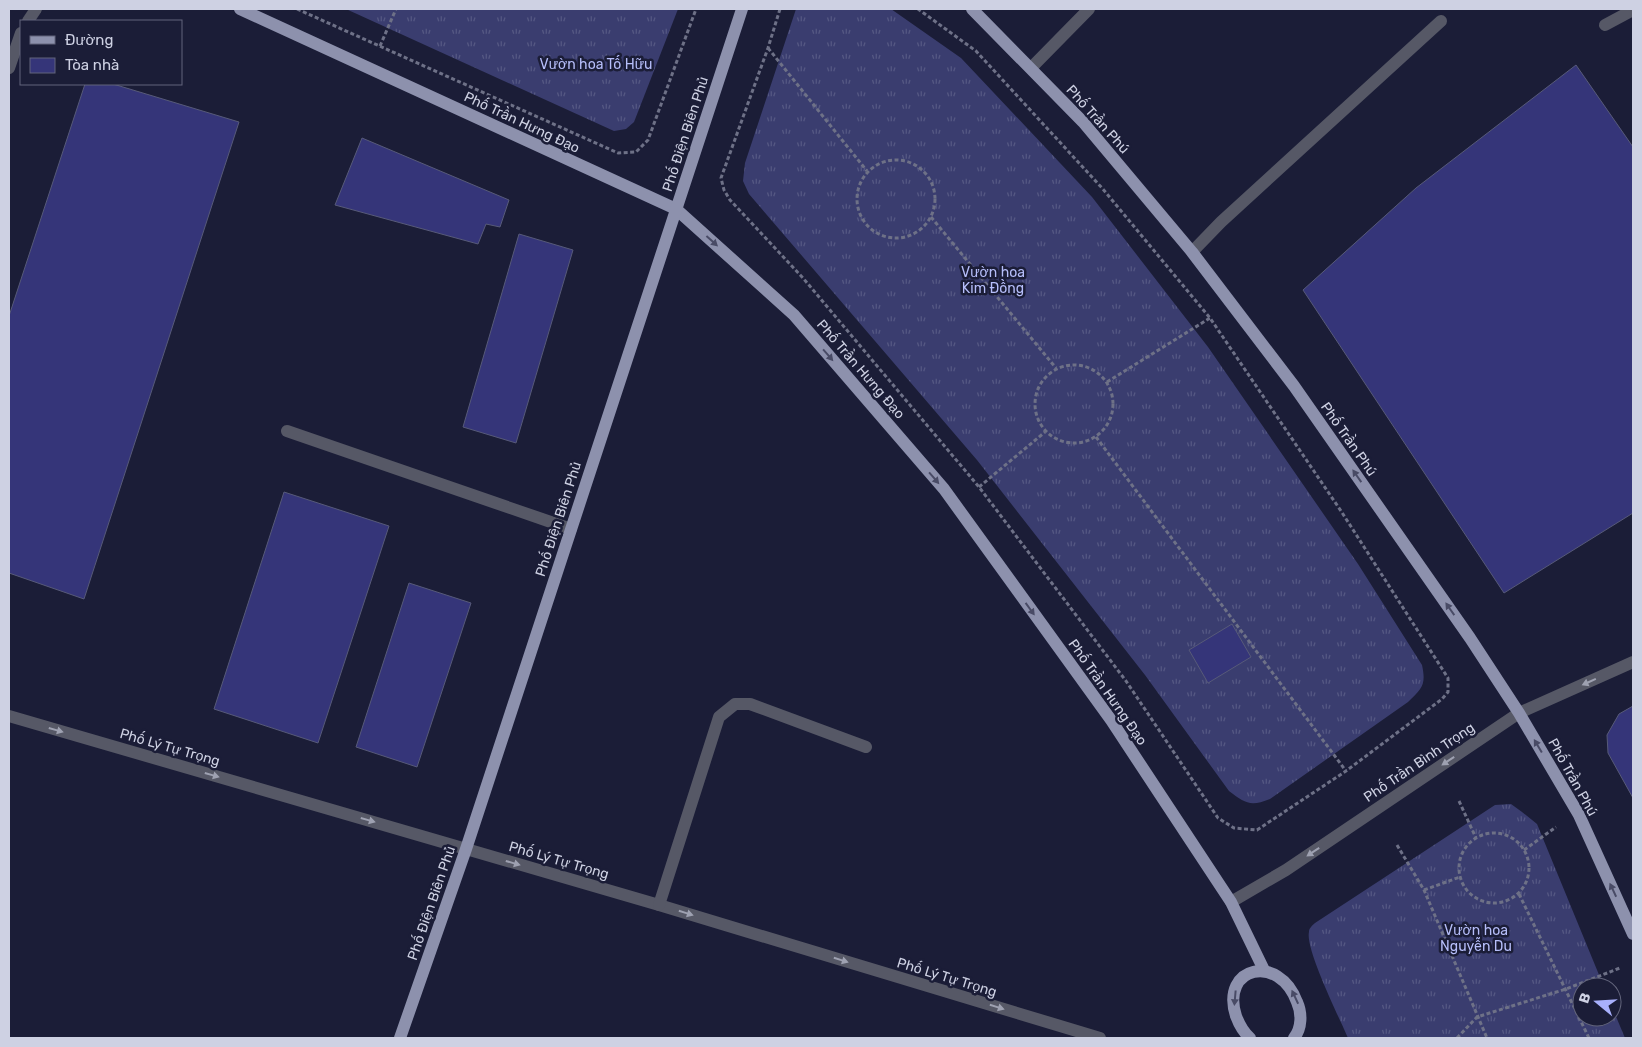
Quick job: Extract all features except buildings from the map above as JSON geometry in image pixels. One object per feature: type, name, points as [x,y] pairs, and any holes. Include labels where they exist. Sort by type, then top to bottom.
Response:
[{"type":"main road","name":"Phố Trần Hưng Đạo","points":[[240,9],[676,209],[794,315],[944,489],[1111,720],[1231,902],[1264,970]]},
{"type":"main road","name":"Phố Điện Biên Phủ","points":[[400,1038],[466,849],[742,9]]},
{"type":"main road","name":"Phố Trần Phú","points":[[977,10],[1083,122],[1192,252],[1294,386],[1470,638],[1519,713],[1579,815],[1632,926]]},
{"type":"main road","points":[[1246,1037],[1234,1010],[1234,994],[1241,980],[1248,974],[1264,970],[1283,980],[1294,993],[1300,1010],[1300,1028],[1294,1038]]},
{"type":"street","points":[[29,20],[36,9]]},
{"type":"street","points":[[1031,68],[1089,9]]},
{"type":"street","points":[[1604,25],[1633,10]]},
{"type":"street","points":[[1192,252],[1229,215],[1441,21]]},
{"type":"street","points":[[9,68],[20,36]]},
{"type":"street","points":[[287,431],[571,529]]},
{"type":"street","name":"Phố Trần Bình Trọng","points":[[1231,902],[1286,870],[1519,713],[1633,662]]},
{"type":"street","points":[[659,905],[719,717],[735,704],[750,704],[866,747]]},
{"type":"street","name":"Phố Lý Tự Trọng","points":[[9,716],[659,905],[1100,1038]]},
{"type":"path","points":[[297,9],[618,153],[636,152],[648,140],[696,9]]},
{"type":"path","points":[[380,46],[396,9]]},
{"type":"path","points":[[780,9],[768,48],[721,178],[724,190],[730,200],[810,285],[979,486],[1126,681],[1218,818],[1234,828],[1258,830],[1346,771],[1442,699],[1448,692],[1448,678],[1341,511],[1210,318],[1102,188],[976,51],[918,9]]},
{"type":"path","points":[[768,48],[867,171]]},
{"type":"path","points":[[891,159],[908,160],[920,167],[929,177],[935,189],[936,203],[932,216],[918,232],[906,238],[892,238],[878,234],[867,226],[856,201],[860,183],[867,171],[878,163],[891,159]]},
{"type":"path","points":[[932,216],[1056,368]]},
{"type":"path","points":[[1107,382],[1210,318]]},
{"type":"path","points":[[1069,364],[1086,366],[1098,372],[1107,382],[1113,395],[1114,408],[1110,422],[1096,438],[1084,443],[1070,444],[1056,440],[1045,432],[1034,407],[1038,388],[1045,377],[1056,368],[1069,364]]},
{"type":"path","points":[[979,486],[1045,432]]},
{"type":"path","points":[[1096,438],[1346,771]]},
{"type":"path","points":[[1459,801],[1476,838]]},
{"type":"path","points":[[1524,850],[1556,827]]},
{"type":"path","points":[[1486,834],[1502,834],[1517,841],[1524,850],[1529,860],[1530,872],[1526,884],[1519,894],[1508,901],[1496,904],[1484,903],[1474,898],[1465,889],[1460,878],[1459,866],[1461,855],[1476,838],[1486,834]]},
{"type":"path","points":[[1397,844],[1424,890],[1487,1038]]},
{"type":"path","points":[[1424,890],[1460,878]]},
{"type":"path","points":[[1519,894],[1589,1038]]},
{"type":"path","points":[[1457,1038],[1477,1018],[1566,989],[1620,968]]},
{"type":"green space","name":"Vườn hoa Tố Hữu","points":[[346,9],[678,9],[634,122],[626,129],[614,131]]},
{"type":"green space","name":"Vườn hoa Kim Đồng","points":[[796,9],[891,9],[961,58],[1092,197],[1208,347],[1358,564],[1422,665],[1424,677],[1422,685],[1408,702],[1270,799],[1252,803],[1244,801],[1229,791],[1145,675],[977,460],[749,194],[743,181],[745,163]]},
{"type":"green space","name":"Vườn hoa Nguyễn Du","points":[[1511,804],[1537,824],[1600,977],[1572,977],[1572,1027],[1620,1027],[1625,1038],[1348,1038],[1317,968],[1309,941],[1310,928],[1495,805]]}]
